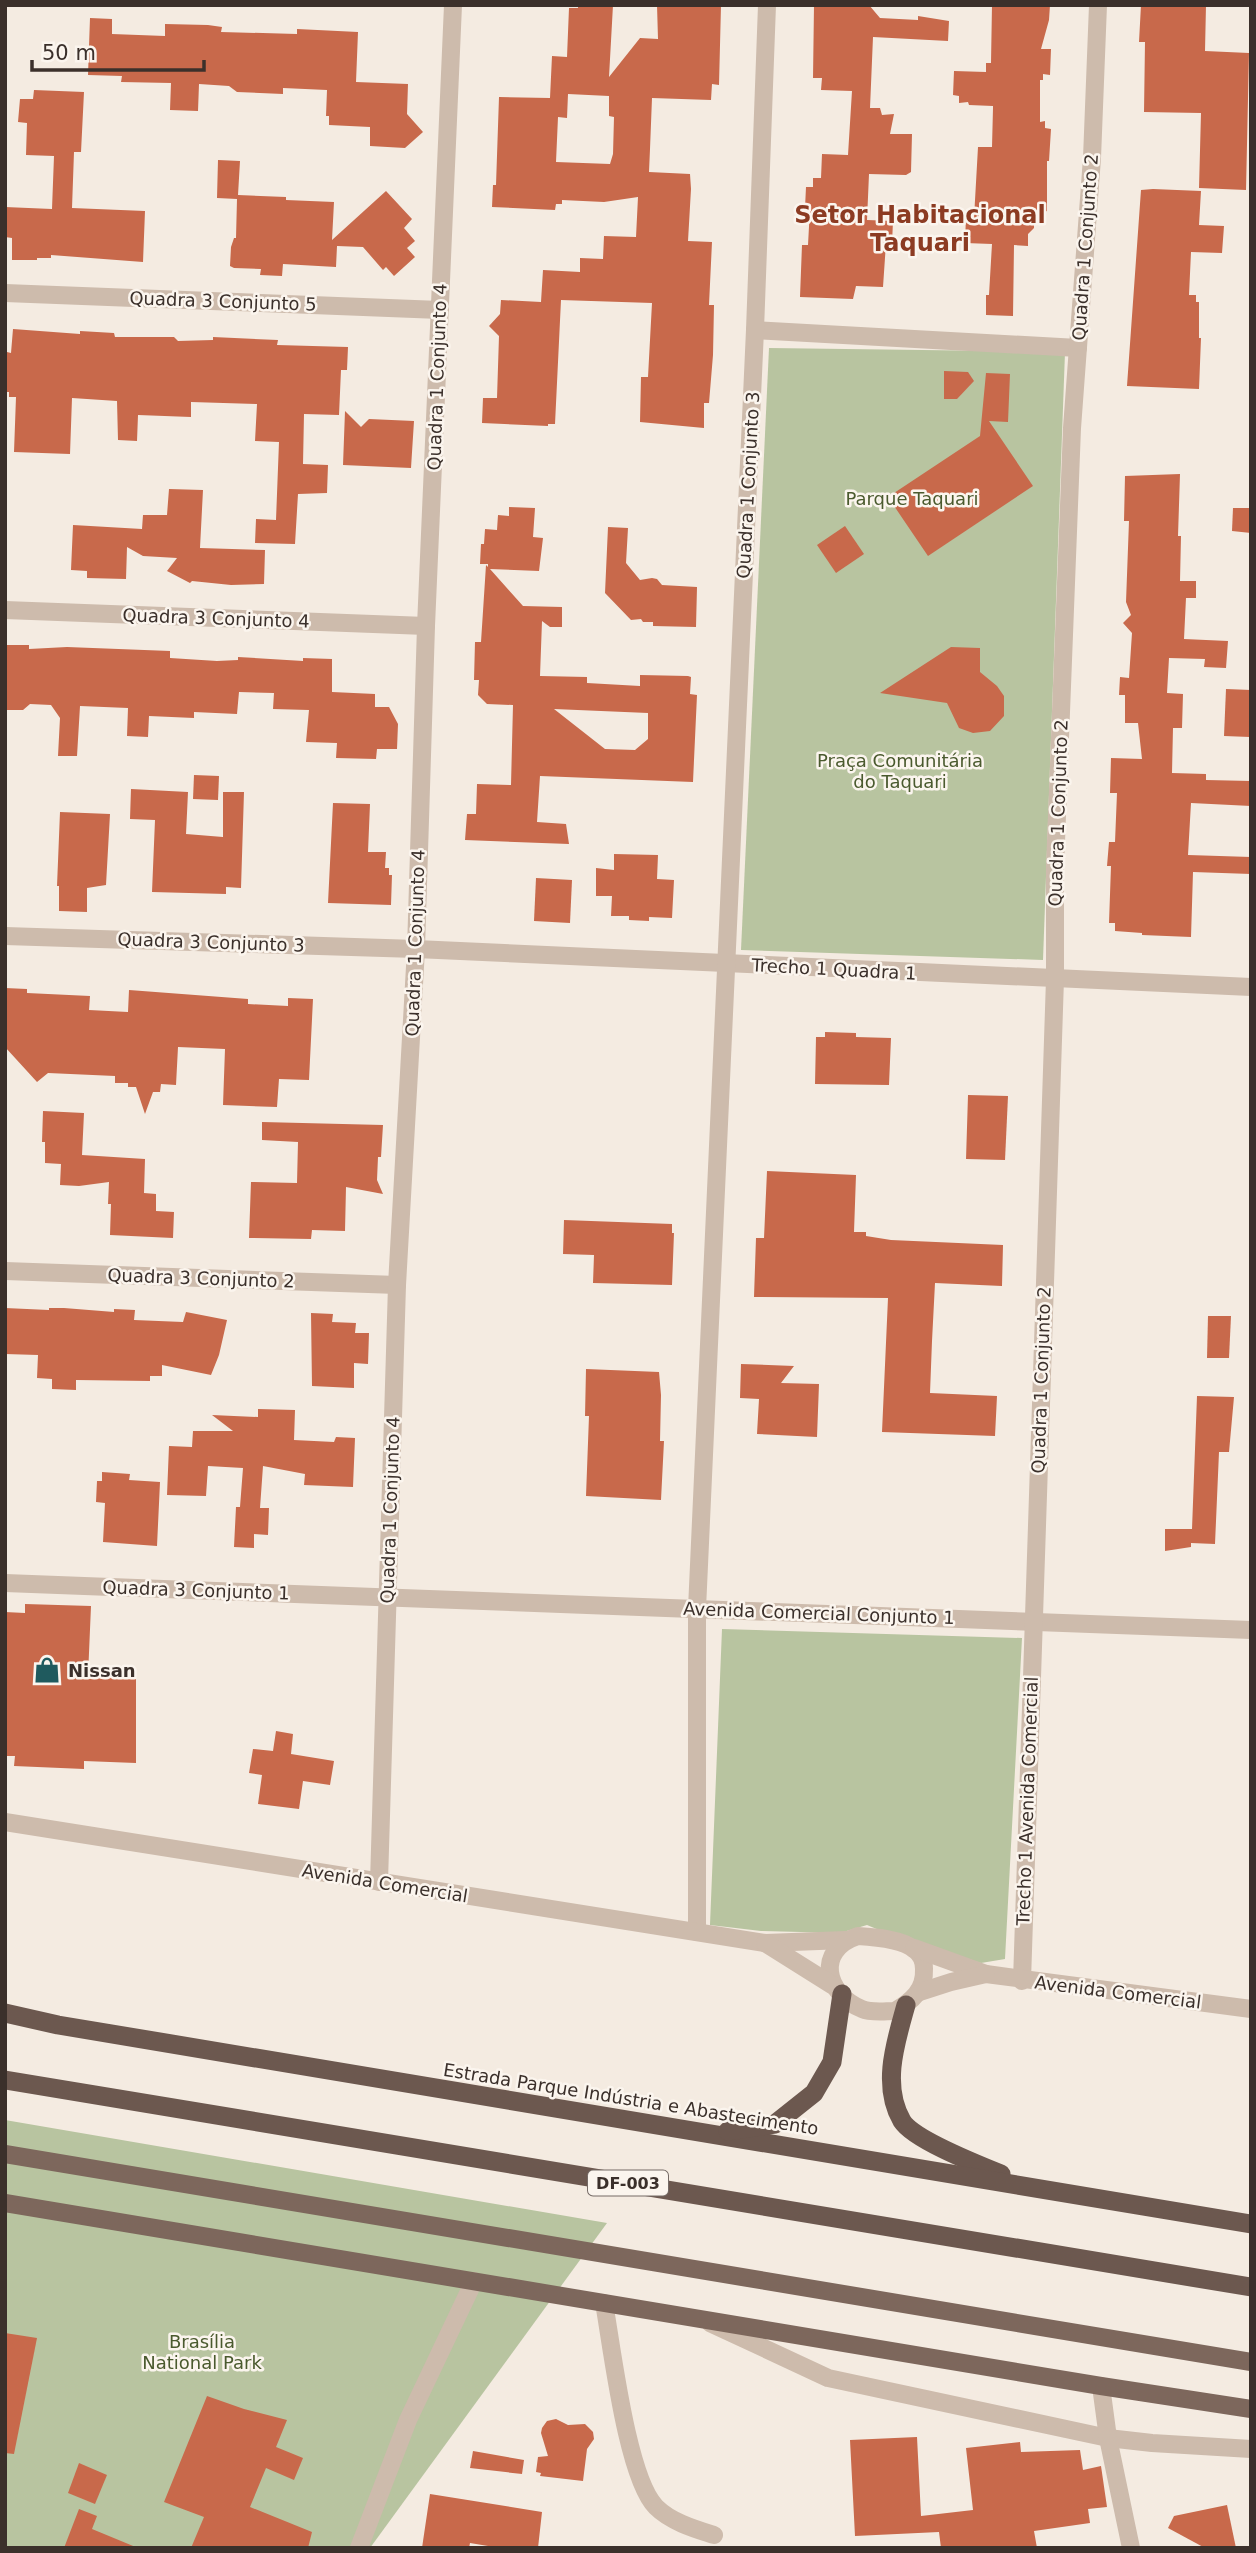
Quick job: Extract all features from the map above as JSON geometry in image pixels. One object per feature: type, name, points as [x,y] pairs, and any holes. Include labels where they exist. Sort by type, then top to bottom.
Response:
[{"type":"highway","points":[[710,2134],[775,2124],[814,2093],[832,2062],[837,1990]]},
{"type":"highway","points":[[913,1998],[892,2054],[892,2092],[903,2123],[939,2148],[1032,2188]]},
{"type":"highway","name":"Estrada Parque Indústria e Abastecimento","points":[[5,2013],[58,2025],[1251,2224]]},
{"type":"highway","name":"DF-003","points":[[5,2080],[1251,2287]]},
{"type":"main road","points":[[5,2154],[1251,2362]]},
{"type":"main road","points":[[5,2203],[1251,2409]]},
{"type":"street","name":"Quadra 1 Conjunto 4","points":[[379,1882],[397,1285],[416,949],[426,626],[453,5]]},
{"type":"street","name":"Quadra 1 Conjunto 3","points":[[697,1932],[697,1609],[755,330],[767,5]]},
{"type":"street","name":"Quadra 1 Conjunto 2","points":[[1033,1621],[1055,979],[1055,854],[1072,428],[1092,158],[1098,5]]},
{"type":"street","name":"Quadra 3 Conjunto 5","points":[[5,293],[440,310]]},
{"type":"street","points":[[755,330],[1078,348]]},
{"type":"street","name":"Quadra 3 Conjunto 4","points":[[5,610],[426,626]]},
{"type":"street","name":"Quadra 3 Conjunto 3","points":[[5,936],[416,949]]},
{"type":"street","name":"Trecho 1 Quadra 1","points":[[416,949],[1251,987]]},
{"type":"street","name":"Quadra 3 Conjunto 2","points":[[5,1271],[397,1285]]},
{"type":"street","name":"Quadra 3 Conjunto 1","points":[[5,1583],[387,1597]]},
{"type":"street","name":"Avenida Comercial Conjunto 1","points":[[387,1597],[1251,1630]]},
{"type":"street","name":"Trecho 1 Avenida Comercial","points":[[1022,1981],[1033,1621]]},
{"type":"street","name":"Avenida Comercial","points":[[5,1822],[765,1943],[846,1940]]},
{"type":"street","points":[[858,1936],[881,1937],[914,1948],[924,1960],[924,1979],[913,1998],[895,2011],[862,2009],[837,1990],[828,1968],[836,1950],[846,1940],[858,1936]]},
{"type":"street","name":"Avenida Comercial","points":[[765,1943],[837,1990]]},
{"type":"street","name":"Avenida Comercial","points":[[914,1948],[986,1974],[1022,1981],[1251,2009]]},
{"type":"street","name":"Avenida Comercial","points":[[913,1998],[951,1982],[986,1974]]},
{"type":"street","points":[[359,2548],[408,2420],[474,2281]]},
{"type":"street","points":[[604,2303],[616,2378],[639,2480],[656,2507],[684,2525],[714,2535]]},
{"type":"street","points":[[700,2319],[828,2378],[1108,2438],[1251,2449]]},
{"type":"street","points":[[1101,2386],[1108,2438],[1131,2548]]},
{"type":"green space","name":"Praça Comunitária do Taquari","points":[[769,348],[1065,352],[1043,960],[741,950]]},
{"type":"green space","points":[[722,1629],[1022,1638],[1005,1959],[981,1963],[908,1942],[867,1925],[840,1933],[761,1931],[710,1925]]},
{"type":"green space","name":"Brasília National Park","points":[[5,2120],[607,2223],[370,2548],[5,2548]]},
{"type":"building","points":[[578,5],[613,5],[609,77],[640,38],[658,39],[657,5],[721,5],[719,85],[712,84],[711,100],[652,98],[649,172],[690,174],[688,241],[712,242],[709,305],[714,305],[713,355],[709,403],[704,403],[704,428],[640,422],[641,377],[648,377],[652,303],[561,300],[555,424],[482,423],[483,398],[497,398],[499,336],[489,326],[500,314],[501,300],[541,302],[543,270],[580,272],[580,258],[603,259],[604,236],[636,237],[638,197],[604,202],[562,200],[562,204],[556,204],[555,210],[492,207],[493,185],[496,185],[499,97],[550,98],[552,56],[567,57],[569,8],[578,8]],"holes":[[[568,94],[609,96],[609,116],[614,117],[613,154],[610,164],[556,162],[558,117],[567,118]]]},
{"type":"building","points":[[814,5],[869,5],[880,18],[918,20],[918,16],[949,21],[948,41],[873,37],[870,108],[880,108],[882,115],[894,114],[890,134],[912,134],[911,172],[906,175],[869,174],[867,220],[893,221],[892,244],[886,243],[883,287],[856,286],[853,299],[800,297],[802,245],[808,245],[810,208],[805,208],[806,187],[813,187],[813,178],[821,178],[822,154],[848,155],[852,91],[821,90],[822,78],[813,78]]},
{"type":"building","points":[[992,5],[1050,5],[1041,49],[1051,49],[1050,75],[1043,74],[1043,80],[1040,80],[1040,122],[1045,121],[1045,128],[1051,129],[1047,161],[1047,211],[1034,216],[1034,228],[1028,234],[1028,246],[1014,245],[1013,316],[986,315],[992,244],[965,243],[966,216],[974,218],[978,147],[992,147],[993,106],[959,103],[959,96],[953,95],[954,71],[986,72],[986,63],[991,63]]},
{"type":"building","points":[[1141,5],[1206,5],[1205,51],[1249,53],[1246,190],[1199,188],[1201,113],[1144,112],[1145,42],[1139,42]]},
{"type":"building","points":[[90,18],[112,19],[112,34],[165,36],[165,24],[222,27],[221,32],[297,34],[297,29],[358,32],[356,82],[408,84],[407,114],[423,132],[405,148],[370,146],[370,127],[329,125],[329,116],[326,116],[327,90],[283,88],[283,94],[237,92],[229,86],[199,84],[198,111],[170,110],[171,83],[121,82],[122,76],[88,75]]},
{"type":"building","points":[[34,90],[84,92],[81,152],[74,152],[72,208],[145,211],[143,262],[51,255],[51,258],[37,260],[12,260],[12,238],[5,237],[5,207],[52,209],[54,156],[26,155],[27,123],[18,122],[20,99],[33,99]]},
{"type":"building","points":[[218,160],[240,161],[238,195],[334,202],[332,240],[386,191],[412,219],[404,228],[415,241],[407,248],[415,257],[394,276],[386,267],[383,270],[363,247],[337,246],[336,267],[283,264],[282,276],[260,275],[261,269],[234,268],[230,266],[231,247],[236,238],[237,199],[217,198]]},
{"type":"building","points":[[1141,190],[1201,191],[1199,225],[1224,226],[1222,253],[1191,252],[1189,295],[1196,295],[1196,302],[1199,302],[1199,389],[1127,386]]},
{"type":"building","points":[[13,329],[80,334],[80,331],[114,333],[115,337],[174,337],[178,341],[213,340],[213,337],[278,340],[277,345],[348,347],[347,370],[341,370],[339,415],[304,414],[303,464],[328,465],[327,493],[298,494],[295,544],[255,543],[256,519],[276,520],[279,442],[255,441],[257,404],[191,402],[191,417],[138,415],[137,441],[118,440],[117,401],[72,398],[70,454],[14,452],[16,397],[9,397],[9,392],[5,392],[7,352],[11,353]]},
{"type":"building","points":[[944,371],[968,372],[974,381],[957,399],[944,399]]},
{"type":"building","points":[[986,373],[1010,374],[1008,422],[989,421],[1033,486],[928,556],[888,497],[980,436]]},
{"type":"building","points":[[345,411],[361,427],[369,419],[414,421],[411,468],[343,465]]},
{"type":"building","points":[[1180,474],[1180,581],[1196,581],[1196,598],[1186,598],[1184,639],[1228,641],[1226,668],[1204,667],[1205,659],[1169,658],[1167,693],[1183,694],[1182,728],[1173,728],[1172,773],[1206,774],[1206,780],[1251,781],[1251,806],[1191,803],[1188,855],[1251,857],[1251,874],[1193,872],[1191,937],[1115,931],[1115,923],[1109,923],[1111,866],[1107,866],[1109,842],[1115,842],[1117,793],[1110,793],[1111,758],[1142,759],[1138,723],[1125,723],[1125,695],[1119,695],[1120,677],[1129,678],[1132,633],[1123,623],[1131,615],[1126,602],[1129,521],[1124,521],[1125,476]]},
{"type":"building","points":[[169,489],[203,490],[200,548],[265,550],[264,584],[190,583],[167,571],[177,558],[143,556],[127,547],[126,579],[87,578],[87,571],[71,570],[73,525],[142,529],[143,515],[167,515]]},
{"type":"building","points":[[509,507],[535,508],[533,537],[543,538],[539,571],[490,569],[523,606],[562,607],[562,627],[550,627],[542,621],[540,676],[587,677],[587,683],[640,686],[640,675],[688,676],[691,677],[690,694],[697,695],[693,782],[540,776],[537,822],[566,824],[569,844],[465,840],[467,814],[476,814],[477,784],[511,785],[513,705],[487,704],[478,695],[479,680],[474,680],[475,642],[481,642],[486,565],[488,567],[488,564],[480,564],[481,544],[484,544],[485,529],[497,530],[498,515],[509,516]],"holes":[[[554,709],[648,713],[648,739],[635,750],[605,749]]]},
{"type":"building","points":[[1233,508],[1251,508],[1251,533],[1232,531]]},
{"type":"building","points":[[845,526],[864,554],[836,573],[817,545]]},
{"type":"building","points":[[608,527],[628,528],[626,563],[640,580],[652,578],[662,585],[697,587],[696,627],[653,626],[653,622],[631,620],[605,593]]},
{"type":"building","points":[[5,645],[29,645],[29,649],[67,647],[170,651],[170,658],[217,661],[238,660],[238,657],[303,661],[303,658],[332,659],[332,692],[375,694],[375,707],[389,707],[398,724],[397,749],[377,749],[376,759],[336,758],[337,743],[306,742],[309,710],[273,709],[274,693],[239,692],[237,714],[194,712],[194,718],[149,716],[148,737],[127,736],[128,708],[80,706],[77,756],[58,756],[60,718],[51,705],[30,704],[23,710],[5,710]]},
{"type":"building","points":[[951,647],[980,648],[980,672],[997,686],[1004,696],[1004,716],[990,731],[973,733],[959,728],[947,703],[880,693]]},
{"type":"building","points":[[1226,689],[1251,690],[1250,737],[1224,736]]},
{"type":"building","points":[[194,775],[219,776],[218,800],[193,799]]},
{"type":"building","points":[[131,789],[188,792],[186,834],[223,837],[223,792],[244,792],[241,888],[226,887],[226,894],[152,892],[155,820],[130,819]]},
{"type":"building","points":[[333,803],[370,804],[368,852],[386,852],[385,868],[389,868],[389,875],[392,875],[391,905],[328,903]]},
{"type":"building","points":[[60,812],[110,814],[106,885],[87,888],[87,912],[59,911],[57,886]]},
{"type":"building","points":[[614,854],[658,855],[657,879],[674,880],[672,918],[649,917],[649,921],[629,920],[629,916],[611,916],[612,896],[596,896],[596,868],[614,870]]},
{"type":"building","points":[[536,878],[572,880],[570,923],[534,921]]},
{"type":"building","points":[[5,988],[27,989],[27,993],[90,996],[89,1010],[128,1012],[129,990],[248,999],[248,1004],[288,1006],[288,998],[313,999],[309,1080],[279,1079],[277,1107],[223,1105],[225,1049],[178,1047],[176,1085],[161,1084],[160,1092],[153,1092],[145,1114],[136,1087],[128,1087],[128,1083],[115,1083],[115,1076],[48,1073],[37,1082],[5,1047]]},
{"type":"building","points":[[825,1032],[856,1033],[856,1037],[891,1038],[889,1085],[815,1084],[816,1037],[825,1037]]},
{"type":"building","points":[[968,1095],[1008,1096],[1005,1160],[966,1159]]},
{"type":"building","points":[[43,1111],[84,1113],[82,1155],[145,1159],[144,1193],[156,1194],[156,1211],[174,1212],[173,1238],[110,1235],[109,1182],[79,1186],[60,1185],[61,1164],[45,1163],[45,1142],[42,1142]]},
{"type":"building","points":[[262,1122],[383,1125],[377,1180],[383,1194],[346,1187],[345,1231],[312,1230],[311,1239],[249,1238],[251,1182],[297,1183],[298,1142],[262,1140]]},
{"type":"building","points":[[767,1171],[856,1175],[854,1232],[866,1232],[866,1236],[891,1240],[1003,1245],[1002,1286],[935,1283],[932,1341],[930,1393],[997,1396],[995,1436],[882,1432],[888,1298],[754,1297],[756,1238],[764,1238]]},
{"type":"building","points":[[564,1220],[672,1224],[672,1285],[593,1283],[594,1255],[563,1254]]},
{"type":"building","points":[[5,1308],[64,1308],[114,1312],[114,1309],[135,1310],[134,1320],[183,1322],[186,1312],[227,1320],[211,1375],[162,1365],[162,1376],[150,1376],[150,1381],[76,1380],[76,1390],[52,1389],[52,1379],[37,1378],[38,1355],[5,1354]]},
{"type":"building","points":[[311,1313],[333,1314],[332,1322],[356,1323],[355,1333],[369,1333],[368,1364],[354,1363],[354,1388],[312,1386]]},
{"type":"building","points":[[1208,1316],[1231,1316],[1229,1358],[1207,1358]]},
{"type":"building","points":[[741,1364],[794,1366],[781,1383],[819,1384],[817,1437],[757,1434],[759,1399],[740,1398]]},
{"type":"building","points":[[586,1369],[659,1372],[660,1441],[664,1441],[661,1500],[586,1496],[589,1416],[585,1416]]},
{"type":"building","points":[[1197,1396],[1234,1397],[1229,1452],[1219,1452],[1215,1544],[1191,1543],[1191,1547],[1165,1551],[1165,1529],[1192,1529]]},
{"type":"building","points":[[258,1409],[295,1410],[294,1440],[334,1442],[336,1437],[355,1438],[353,1487],[304,1485],[305,1474],[263,1466],[260,1508],[269,1508],[268,1535],[254,1534],[254,1548],[234,1547],[236,1507],[240,1507],[243,1468],[208,1466],[206,1496],[167,1495],[169,1446],[192,1447],[193,1431],[233,1431],[212,1415],[258,1417]]},
{"type":"building","points":[[102,1472],[130,1474],[129,1480],[160,1482],[157,1546],[103,1542],[105,1503],[96,1502],[97,1481],[102,1481]]},
{"type":"building","name":"Nissan","points":[[25,1604],[91,1606],[88,1676],[136,1677],[136,1763],[84,1761],[84,1769],[14,1766],[15,1756],[5,1756],[5,1612],[25,1613]]},
{"type":"building","points":[[276,1731],[293,1734],[291,1754],[334,1761],[330,1785],[303,1781],[299,1809],[258,1804],[262,1775],[249,1773],[253,1749],[273,1751]]},
{"type":"building","points":[[5,2333],[37,2338],[14,2454],[5,2453]]},
{"type":"building","points":[[207,2396],[287,2420],[276,2447],[303,2458],[294,2480],[266,2468],[250,2507],[312,2532],[308,2548],[191,2548],[204,2517],[164,2502]]},
{"type":"building","points":[[556,2419],[568,2425],[585,2424],[593,2432],[594,2439],[587,2449],[583,2481],[540,2476],[541,2473],[536,2472],[538,2457],[548,2456],[542,2428],[547,2421]]},
{"type":"building","points":[[917,2437],[921,2516],[973,2510],[966,2448],[1020,2442],[1021,2452],[1080,2450],[1083,2470],[1101,2466],[1107,2507],[1088,2509],[1090,2523],[1034,2531],[1037,2548],[941,2548],[939,2532],[855,2536],[850,2440]]},
{"type":"building","points":[[473,2451],[524,2460],[522,2474],[470,2468]]},
{"type":"building","points":[[79,2463],[107,2475],[95,2504],[68,2493]]},
{"type":"building","points":[[430,2494],[542,2512],[538,2548],[500,2548],[470,2543],[469,2548],[422,2548]]},
{"type":"building","points":[[1227,2505],[1236,2548],[1205,2548],[1168,2528],[1174,2516]]},
{"type":"building","points":[[79,2509],[97,2516],[92,2529],[138,2548],[64,2548]]},
{"type":"place","name":"Nissan","points":[[47,1670]]},
{"type":"district","name":"Setor Habitacional Taquari","points":[[920,229]]},
{"type":"park label","name":"Parque Taquari","points":[[912,498]]}]
